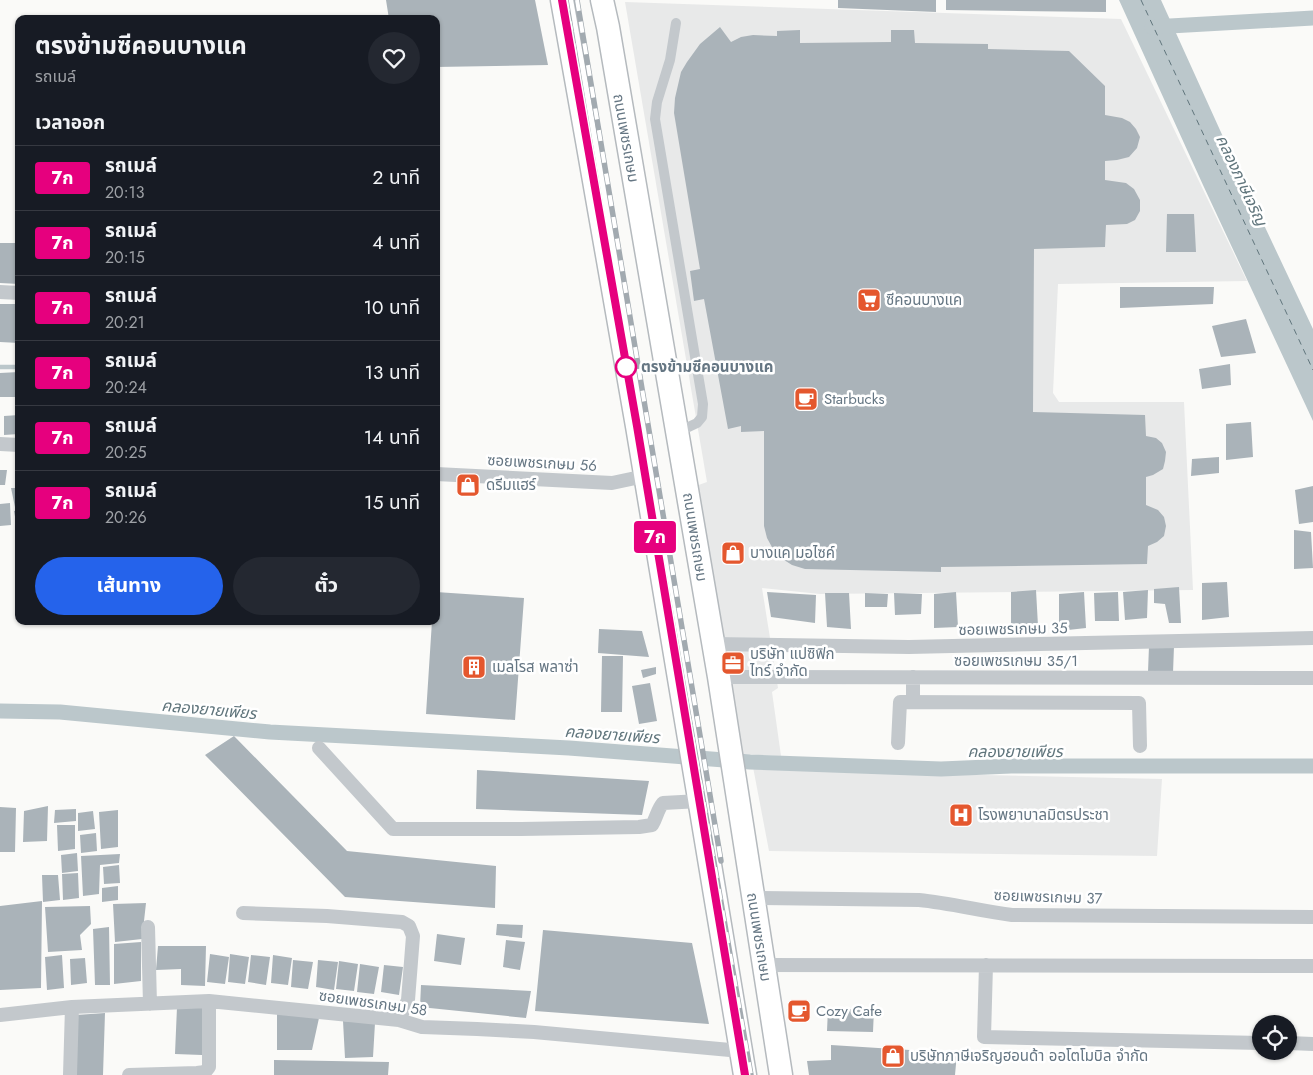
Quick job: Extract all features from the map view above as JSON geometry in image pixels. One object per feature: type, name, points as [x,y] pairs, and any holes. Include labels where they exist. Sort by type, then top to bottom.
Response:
[{"type":"main road","points":[[562,0],[645,476],[745,1075]]},
{"type":"main road","name":"ถนนเพชรเกษม","points":[[602,0],[719,676],[782,1075]]},
{"type":"street","points":[[676,24],[670,60],[657,102],[655,119],[703,404],[702,417],[697,423],[678,432]]},
{"type":"street","points":[[0,292],[15,293]]},
{"type":"street","points":[[0,444],[15,445]]},
{"type":"street","name":"ซอยเพชรเกษม 56","points":[[440,474],[612,482],[645,476]]},
{"type":"street","name":"ซอยเพชรเกษม 35","points":[[713,644],[909,647],[1313,638]]},
{"type":"street","name":"ซอยเพชรเกษม 35/1","points":[[719,676],[1313,678]]},
{"type":"street","points":[[913,677],[913,702]]},
{"type":"street","points":[[898,743],[900,702],[1139,703],[1140,746]]},
{"type":"street","points":[[319,748],[393,829],[639,827],[652,825],[658,809],[663,803],[700,801]]},
{"type":"street","name":"ซอยเพชรเกษม 37","points":[[753,898],[919,900],[1012,914],[1313,917]]},
{"type":"street","points":[[243,913],[327,916],[402,922],[409,926],[413,936],[408,1000],[399,1020]]},
{"type":"street","points":[[148,928],[150,1004]]},
{"type":"street","points":[[986,965],[984,1037],[1252,1043]]},
{"type":"street","points":[[764,966],[1313,966]]},
{"type":"street","points":[[129,1075],[205,1072],[209,1067],[209,1001]]},
{"type":"street","name":"ซอยเพชรเกษม 58","points":[[1,1015],[72,1008],[209,1001],[399,1020],[422,1028],[534,1032],[741,1051]]},
{"type":"street","points":[[70,1075],[72,1008]]},
{"type":"street","points":[[1297,1043],[1313,1044]]},
{"type":"shaded area","name":"ซีคอนบางแค","points":[[625,2],[1121,19],[1247,281],[1058,284],[1053,393],[1059,402],[1184,402],[1193,590],[820,594],[762,588],[778,688],[772,692],[781,756],[739,754],[693,487],[707,482]]},
{"type":"shaded area","name":"โรงพยาบาลมิตรประชา","points":[[753,767],[842,772],[1162,779],[1157,856],[769,851]]},
{"type":"water","name":"คลองภาษีเจริญ","points":[[1119,0],[1161,0],[1313,329],[1313,421],[1203,185]]},
{"type":"building","points":[[386,0],[535,0],[548,65],[440,67],[440,15],[388,15]]},
{"type":"building","points":[[838,0],[936,0],[936,12],[838,8]]},
{"type":"building","points":[[946,0],[1106,0],[1106,12],[946,10]]},
{"type":"building","name":"ซีคอนบางแค","points":[[720,27],[731,42],[741,37],[753,35],[777,36],[777,31],[800,30],[800,43],[891,42],[891,30],[914,30],[915,43],[988,44],[988,49],[1069,51],[1105,86],[1105,115],[1122,118],[1130,122],[1140,137],[1137,148],[1129,157],[1105,161],[1105,180],[1126,183],[1134,189],[1140,200],[1140,211],[1135,220],[1127,224],[1106,225],[1105,247],[1034,249],[1033,412],[1145,415],[1146,436],[1156,438],[1162,443],[1166,452],[1163,469],[1146,477],[1146,505],[1158,510],[1164,517],[1166,526],[1164,536],[1148,546],[1147,564],[941,567],[941,572],[805,569],[792,565],[781,558],[773,549],[767,538],[764,526],[764,431],[741,432],[741,426],[728,429],[704,299],[694,301],[690,271],[700,269],[674,113],[675,98],[681,72],[687,62],[700,44]]},
{"type":"building","points":[[1167,214],[1194,214],[1196,252],[1166,252]]},
{"type":"building","points":[[0,243],[15,243],[15,284],[0,283]]},
{"type":"building","points":[[1120,287],[1214,287],[1213,304],[1120,308]]},
{"type":"building","points":[[0,304],[15,304],[15,343],[0,342]]},
{"type":"building","points":[[1246,319],[1256,353],[1221,357],[1212,326]]},
{"type":"building","points":[[1230,364],[1231,385],[1202,389],[1199,369]]},
{"type":"building","points":[[15,372],[15,397],[0,397],[0,373]]},
{"type":"building","points":[[15,415],[15,434],[4,435],[4,416]]},
{"type":"building","points":[[1251,422],[1253,457],[1226,460],[1226,424]]},
{"type":"building","points":[[1219,457],[1219,473],[1191,476],[1192,459]]},
{"type":"building","points":[[0,470],[7,470],[5,485],[0,485]]},
{"type":"building","points":[[1313,486],[1313,522],[1299,524],[1295,490]]},
{"type":"building","points":[[11,488],[15,488],[15,507]]},
{"type":"building","points":[[10,503],[11,525],[0,526],[0,504]]},
{"type":"building","points":[[1294,530],[1311,532],[1313,568],[1294,569]]},
{"type":"building","points":[[1227,582],[1229,617],[1202,620],[1202,583]]},
{"type":"building","points":[[1179,587],[1181,623],[1169,623],[1165,604],[1154,603],[1154,589]]},
{"type":"building","points":[[1036,590],[1038,626],[1011,628],[1011,592]]},
{"type":"building","points":[[1148,590],[1147,618],[1125,620],[1123,592]]},
{"type":"building","name":"เมลโรส พลาซ่า","points":[[440,592],[524,598],[515,720],[426,714],[432,625],[440,625]]},
{"type":"building","points":[[767,592],[816,595],[815,623],[771,617]]},
{"type":"building","points":[[956,592],[958,627],[934,628],[934,594]]},
{"type":"building","points":[[1084,592],[1086,628],[1059,631],[1059,594]]},
{"type":"building","points":[[1118,592],[1119,621],[1095,621],[1094,593]]},
{"type":"building","points":[[825,593],[849,593],[851,629],[827,627]]},
{"type":"building","points":[[865,593],[888,594],[887,607],[865,607]]},
{"type":"building","points":[[894,593],[922,594],[921,614],[895,615]]},
{"type":"building","points":[[599,629],[642,631],[649,657],[598,653]]},
{"type":"building","points":[[1149,646],[1174,646],[1173,673],[1148,672]]},
{"type":"building","points":[[602,656],[623,656],[622,712],[601,712]]},
{"type":"building","points":[[656,667],[656,674],[643,678],[641,670]]},
{"type":"building","points":[[650,683],[657,721],[639,724],[632,686]]},
{"type":"building","points":[[234,736],[347,851],[496,866],[495,908],[345,897],[205,755]]},
{"type":"building","points":[[477,770],[649,781],[642,815],[476,809]]},
{"type":"building","points":[[48,806],[47,841],[23,842],[24,811]]},
{"type":"building","points":[[0,807],[16,808],[15,852],[0,852]]},
{"type":"building","points":[[76,809],[76,821],[54,823],[55,810]]},
{"type":"building","points":[[118,810],[118,847],[101,849],[99,812]]},
{"type":"building","points":[[93,811],[95,829],[78,831],[78,813]]},
{"type":"building","points":[[57,825],[75,825],[75,849],[58,851]]},
{"type":"building","points":[[96,833],[97,851],[81,853],[80,835]]},
{"type":"building","points":[[77,853],[78,871],[62,873],[61,855]]},
{"type":"building","points":[[120,854],[119,863],[100,865],[99,894],[83,896],[81,856]]},
{"type":"building","points":[[119,865],[120,883],[104,884],[103,867]]},
{"type":"building","points":[[78,873],[79,898],[63,900],[62,874]]},
{"type":"building","points":[[42,875],[58,875],[60,900],[43,902]]},
{"type":"building","points":[[118,886],[118,900],[102,902],[102,888]]},
{"type":"building","points":[[42,901],[41,988],[0,990],[0,906]]},
{"type":"building","points":[[146,903],[142,939],[115,942],[113,904]]},
{"type":"building","points":[[90,906],[91,924],[80,935],[82,950],[48,952],[45,907]]},
{"type":"building","points":[[497,924],[523,925],[522,938],[496,935]]},
{"type":"building","points":[[109,927],[110,985],[95,985],[93,929]]},
{"type":"building","points":[[543,930],[692,943],[709,1024],[535,1011]]},
{"type":"building","points":[[437,934],[465,938],[461,965],[434,961]]},
{"type":"building","points":[[506,940],[525,942],[520,970],[503,967]]},
{"type":"building","points":[[141,942],[141,981],[114,984],[114,944]]},
{"type":"building","points":[[158,946],[206,946],[205,986],[181,985],[181,969],[156,970]]},
{"type":"building","points":[[210,954],[229,957],[225,984],[207,982]]},
{"type":"building","points":[[230,954],[249,957],[245,984],[228,982]]},
{"type":"building","points":[[62,955],[64,988],[47,990],[45,957]]},
{"type":"building","points":[[251,955],[270,957],[266,985],[248,982]]},
{"type":"building","points":[[273,955],[292,958],[288,985],[271,983]]},
{"type":"building","points":[[85,958],[87,983],[71,985],[70,959]]},
{"type":"building","points":[[293,960],[313,962],[308,989],[291,987]]},
{"type":"building","points":[[318,960],[338,962],[334,990],[316,987]]},
{"type":"building","points":[[339,961],[358,964],[354,991],[336,989]]},
{"type":"building","points":[[360,964],[379,967],[374,994],[357,992]]},
{"type":"building","points":[[384,965],[403,967],[399,995],[381,992]]},
{"type":"building","points":[[421,985],[531,991],[526,1018],[420,1007]]},
{"type":"building","name":"Cozy Cafe","points":[[792,1001],[806,1002],[805,1021],[792,1021]]},
{"type":"building","points":[[204,1006],[202,1055],[175,1054],[177,1007]]},
{"type":"building","points":[[277,1008],[319,1018],[312,1050],[277,1050]]},
{"type":"building","points":[[828,1009],[874,1009],[873,1032],[827,1031]]},
{"type":"building","points":[[105,1013],[103,1075],[76,1075],[76,1015]]},
{"type":"building","points":[[343,1021],[375,1023],[373,1057],[345,1058]]},
{"type":"building","name":"บริษัทภาษีเจริญฮอนด้า ออโตโมบิล จำกัด","points":[[831,1045],[957,1053],[955,1075],[809,1075],[807,1061],[831,1060]]},
{"type":"building","points":[[274,1060],[389,1062],[388,1075],[274,1075]]},
{"type":"waterway","points":[[1152,27],[1313,18]]},
{"type":"waterway","points":[[0,367],[15,367]]},
{"type":"waterway","name":"คลองยายเพียร","points":[[0,711],[60,712],[270,732],[569,748],[750,762],[941,769],[1011,766],[1313,766]]},
{"type":"ferry route","points":[[1141,0],[1313,370]]},
{"type":"railway","points":[[566,0],[751,1075]]},
{"type":"railway","points":[[577,0],[721,861]]},
{"type":"bus line","name":"7ก","points":[[562,0],[637,426],[745,1075]]},
{"type":"place","name":"ซีคอนบางแค","points":[[869,300]]},
{"type":"place","name":"ตรงข้ามซีคอนบางแค","points":[[626,367]]},
{"type":"place","name":"Starbucks","points":[[806,399]]},
{"type":"place","name":"ดรีมแฮร์","points":[[468,485]]},
{"type":"place","name":"บางแค มอไซค์","points":[[733,553]]},
{"type":"place","name":"บริษัท แปซิฟิก ไทร์ จำกัด","points":[[733,663]]},
{"type":"place","name":"เมลโรส พลาซ่า","points":[[474,667]]},
{"type":"place","name":"โรงพยาบาลมิตรประชา","points":[[961,815]]},
{"type":"place","name":"Cozy Cafe","points":[[799,1011]]},
{"type":"place","name":"บริษัทภาษีเจริญฮอนด้า ออโตโมบิล จำกัด","points":[[893,1056]]}]
